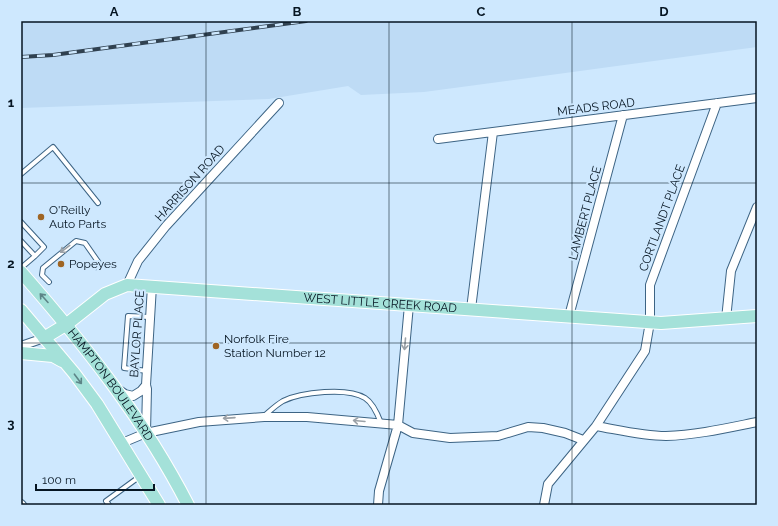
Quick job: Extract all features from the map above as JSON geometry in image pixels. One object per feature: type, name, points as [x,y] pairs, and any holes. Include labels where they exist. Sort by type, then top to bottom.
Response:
[{"type":"main road","name":"HAMPTON BOULEVARD","points":[[21,272],[67,324],[116,388],[146,433],[188,505]]},
{"type":"main road","name":"WEST LITTLE CREEK ROAD","points":[[44,338],[67,324],[105,294],[116,288],[128,285],[650,322],[726,319],[757,316]]},
{"type":"main road","name":"HAMPTON BOULEVARD","points":[[21,310],[97,404],[159,505]]},
{"type":"main road","points":[[21,353],[53,356],[64,362]]},
{"type":"street","name":"MEADS ROAD","points":[[438,139],[757,98]]},
{"type":"street","name":"CORTLANDT PLACE","points":[[544,505],[548,484],[582,440],[596,426],[645,351],[650,322],[650,285],[717,103]]},
{"type":"street","name":"HARRISON ROAD","points":[[128,285],[138,260],[166,226],[279,104]]},
{"type":"street","name":"LAMBERT PLACE","points":[[570,316],[623,115]]},
{"type":"street","points":[[471,309],[493,132]]},
{"type":"street","points":[[726,319],[731,271],[757,207]]},
{"type":"street","name":"BAYLOR PLACE","points":[[146,433],[146,385],[152,286]]},
{"type":"street","points":[[378,505],[379,491],[398,425],[409,305]]},
{"type":"street","name":"WEST LITTLE CREEK ROAD","points":[[21,346],[44,338]]},
{"type":"street","name":"BAYLOR PLACE","points":[[116,388],[125,394],[133,396],[141,391],[146,385]]},
{"type":"street","points":[[122,443],[146,433],[199,422],[264,417],[307,416],[398,425],[413,433],[450,438],[498,436],[528,427],[551,429],[582,440]]},
{"type":"street","points":[[596,426],[635,433],[665,436],[694,434],[757,422]]},
{"type":"lane","points":[[21,174],[52,147],[98,202]]},
{"type":"lane","points":[[21,222],[44,247],[21,268]]},
{"type":"lane","points":[[21,241],[35,256]]},
{"type":"lane","points":[[49,282],[42,275],[43,268],[76,241],[85,243],[94,255],[99,263],[96,268]]},
{"type":"lane","points":[[147,371],[124,368],[128,316],[150,317]]},
{"type":"lane","points":[[264,417],[284,401],[300,395],[330,392],[352,393],[368,400],[382,423]]},
{"type":"lane","points":[[109,505],[106,501],[141,476]]},
{"type":"shaded area","points":[[21,21],[757,21],[757,47],[424,92],[361,95],[348,86],[269,99],[21,108]]},
{"type":"railway","points":[[21,57],[53,55],[306,21]]},
{"type":"place","name":"O'Reilly Auto Parts","points":[[41,217]]},
{"type":"place","name":"Popeyes","points":[[61,264]]},
{"type":"place","name":"Norfolk Fire Station Number 12","points":[[216,346]]}]
